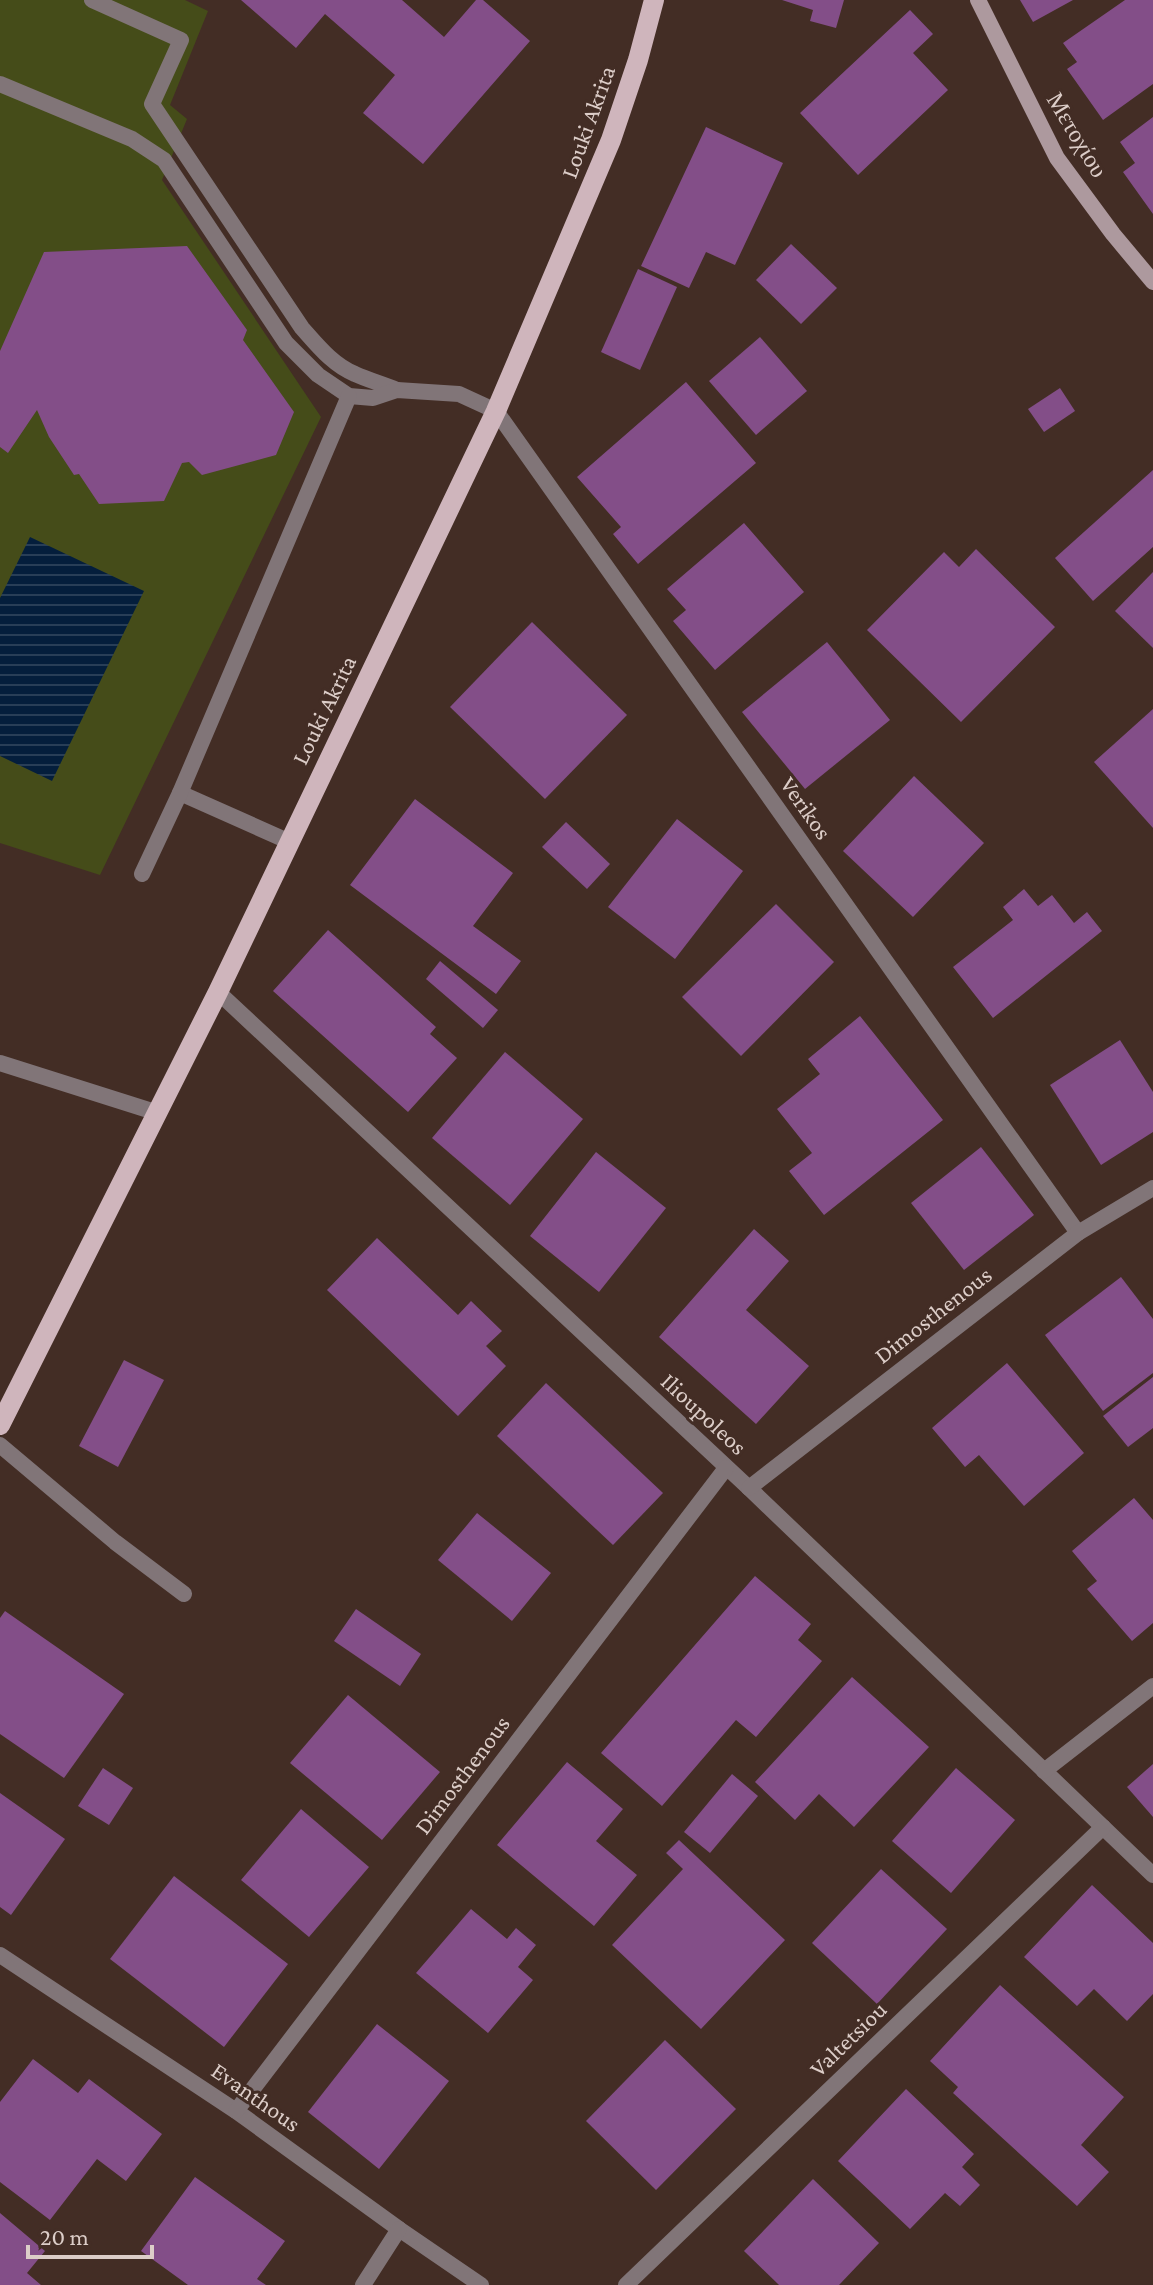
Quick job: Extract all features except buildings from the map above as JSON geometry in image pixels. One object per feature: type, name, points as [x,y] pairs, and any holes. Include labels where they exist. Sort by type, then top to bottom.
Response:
[{"type":"main road","name":"Louki Akrita","points":[[0,1425],[218,992],[496,411],[611,140],[654,0]]},
{"type":"street","points":[[92,0],[181,40],[152,104],[302,328],[330,359],[356,375],[397,390],[459,394],[496,411]]},
{"type":"street","name":"Μετοχίου","points":[[978,0],[1057,158],[1153,282]]},
{"type":"street","points":[[0,84],[132,139],[164,160],[286,343],[318,375],[349,396],[373,398],[397,390]]},
{"type":"street","points":[[142,874],[180,793],[349,396]]},
{"type":"street","name":"Verikos","points":[[496,411],[1078,1233]]},
{"type":"street","points":[[180,793],[290,842]]},
{"type":"street","name":"Ilioupoleos","points":[[218,992],[749,1488],[1153,1875]]},
{"type":"street","points":[[0,1063],[158,1113]]},
{"type":"street","name":"Dimosthenous","points":[[749,1488],[1078,1233],[1153,1188]]},
{"type":"street","points":[[0,1445],[115,1542],[184,1594]]},
{"type":"street","name":"Dimosthenous","points":[[236,2111],[726,1468]]},
{"type":"street","points":[[1044,1771],[1153,1686]]},
{"type":"street","name":"Valtetsiou","points":[[626,2285],[1103,1827]]},
{"type":"street","name":"Evanthous","points":[[0,1955],[236,2111],[481,2285]]},
{"type":"street","points":[[363,2285],[399,2229]]},
{"type":"green space","points":[[0,0],[185,0],[208,11],[170,105],[187,119],[162,180],[321,417],[100,875],[0,843]]},
{"type":"water","points":[[30,537],[144,591],[52,781],[0,756],[0,598]]}]
